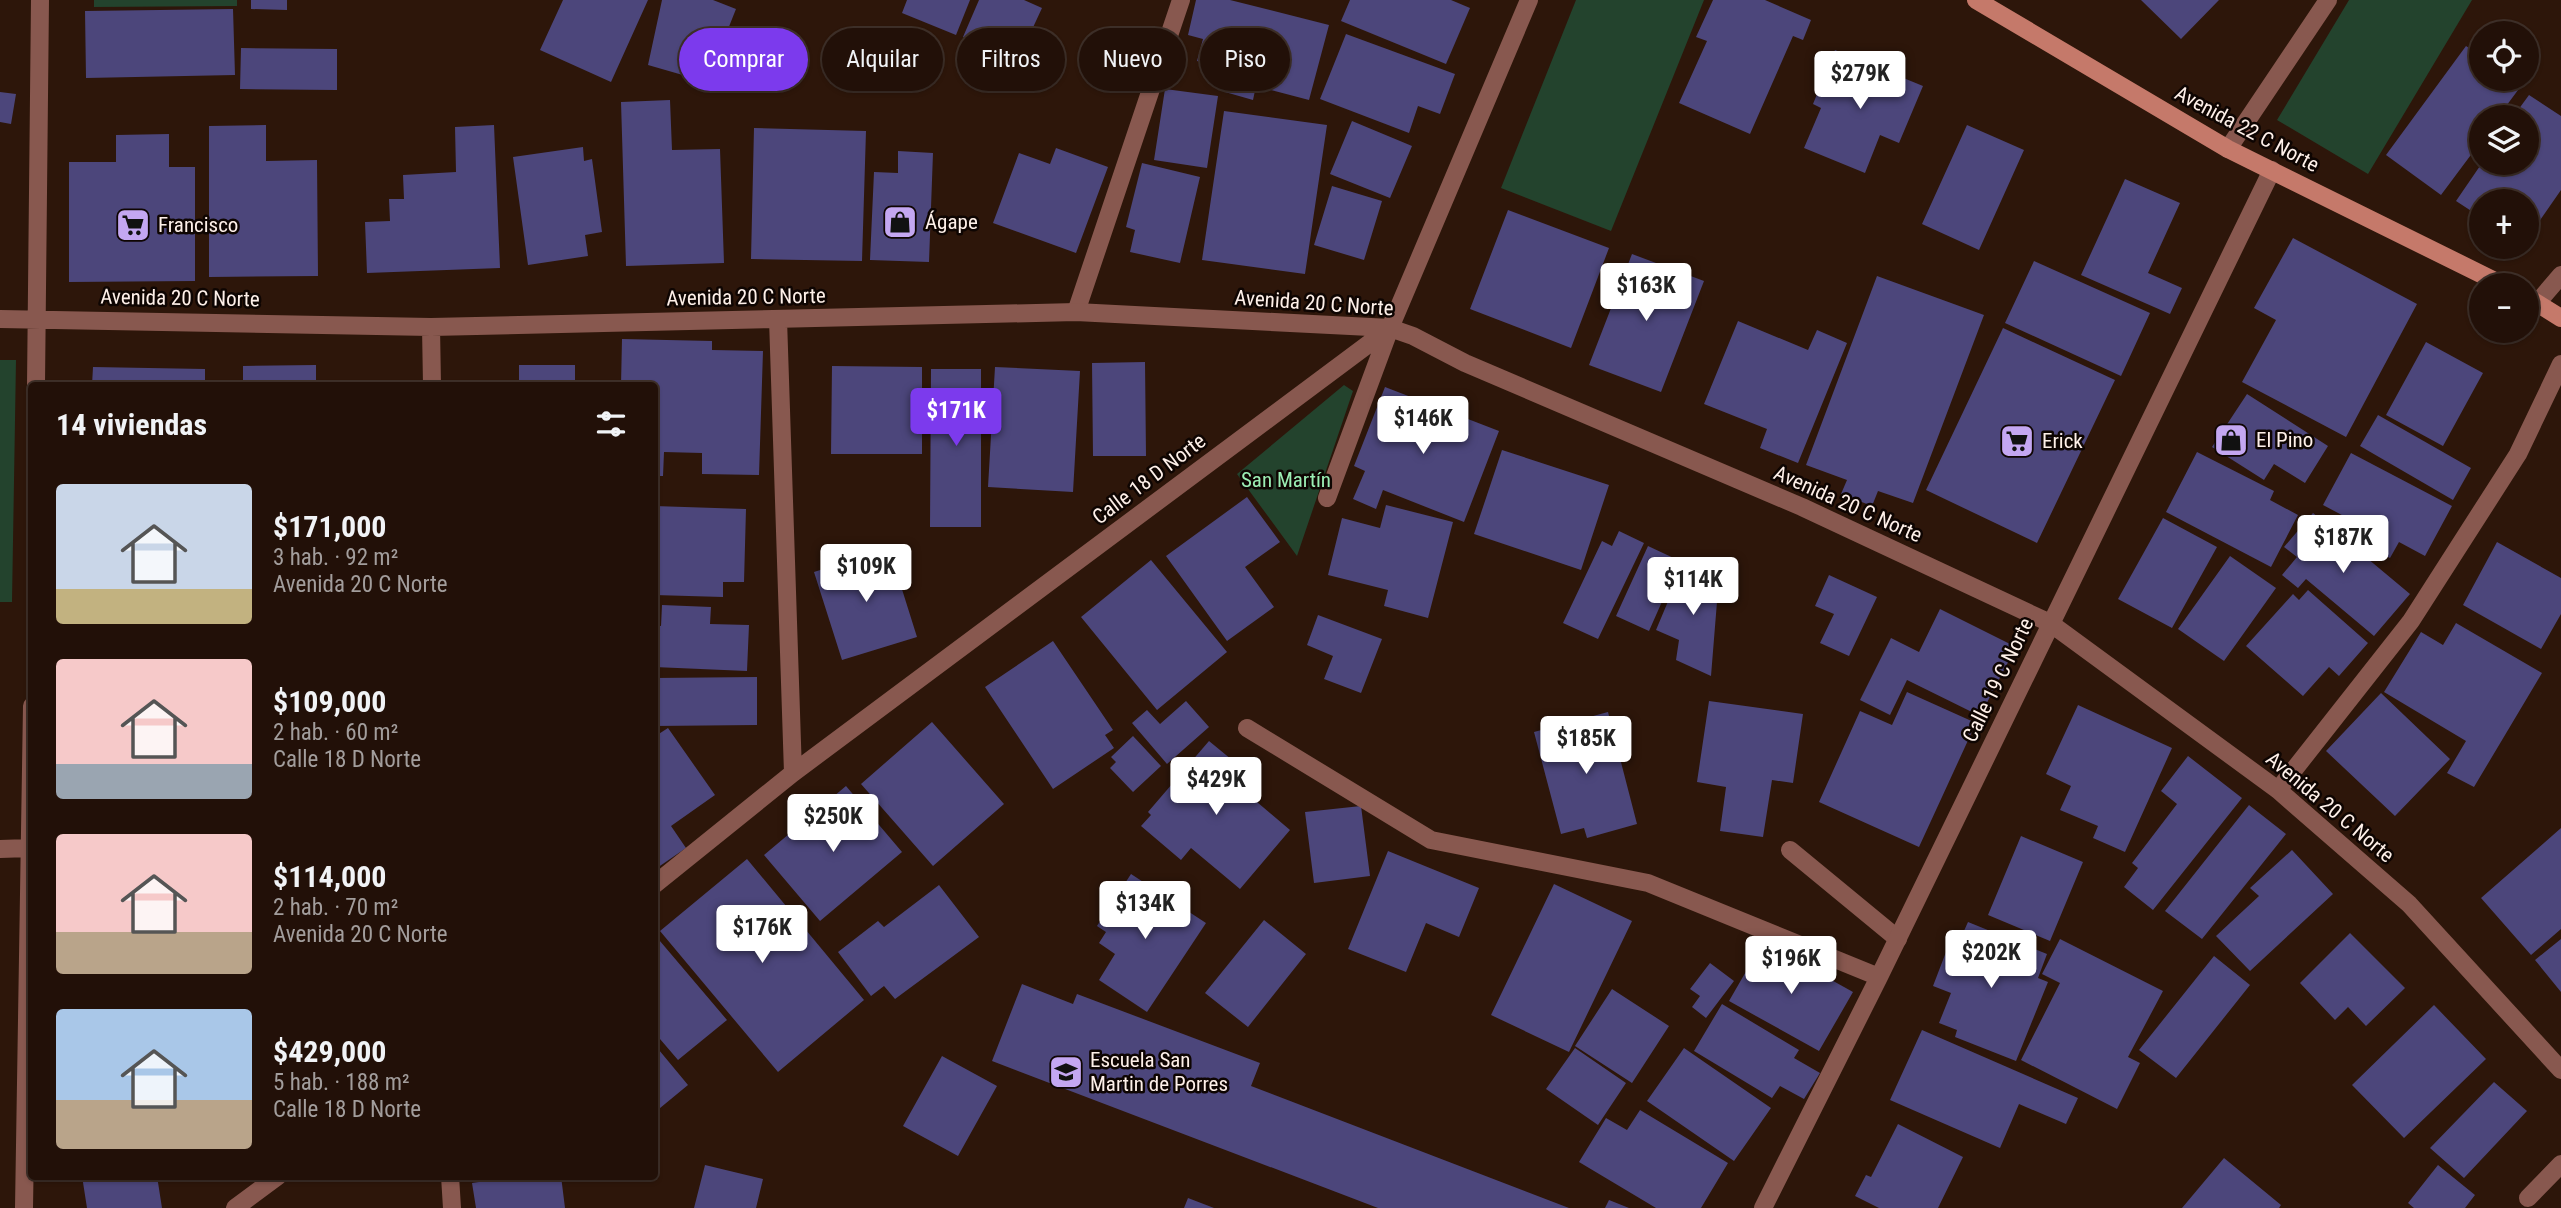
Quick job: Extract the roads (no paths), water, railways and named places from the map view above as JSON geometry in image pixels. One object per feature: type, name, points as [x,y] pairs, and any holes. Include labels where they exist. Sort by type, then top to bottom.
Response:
[{"type":"street","points":[[36,382],[40,0]]},
{"type":"street","points":[[1076,312],[1181,0]]},
{"type":"street","points":[[1327,498],[1390,328],[1529,0]]},
{"type":"street","points":[[2228,149],[2328,0]]},
{"type":"street","name":"Avenida 22 C Norte","points":[[1985,2],[2228,149],[2479,273]]},
{"type":"street","name":"Calle 19 C Norte","points":[[1763,1208],[1879,978],[2272,170]]},
{"type":"street","points":[[2539,294],[2561,275]]},
{"type":"street","points":[[2539,304],[2561,318]]},
{"type":"street","name":"Avenida 20 C Norte","points":[[0,319],[431,327],[1076,312],[1390,328],[1413,336],[1477,369],[1802,507],[2050,623],[2278,790],[2409,904],[2561,1070]]},
{"type":"street","points":[[779,319],[793,773]]},
{"type":"street","points":[[431,327],[432,382]]},
{"type":"street","name":"Calle 18 D Norte","points":[[658,882],[793,773],[1390,328]]},
{"type":"street","points":[[2278,790],[2411,621],[2518,454],[2561,364]]},
{"type":"street","points":[[1247,728],[1431,840],[1648,883],[1879,978]]},
{"type":"street","points":[[0,849],[28,848]]},
{"type":"street","points":[[1790,850],[1898,939]]},
{"type":"street","points":[[24,1208],[28,920]]},
{"type":"street","points":[[2528,1198],[2561,1164]]},
{"type":"street","points":[[235,1208],[273,1180]]},
{"type":"street","points":[[450,1180],[452,1208]]},
{"type":"place","name":"Ágape","points":[[900,222]]},
{"type":"place","name":"Francisco","points":[[133,225]]},
{"type":"place","name":"El Pino","points":[[2231,440]]},
{"type":"place","name":"Erick","points":[[2017,441]]},
{"type":"place","name":"Escuela San Martin de Porres","points":[[1066,1072]]},
{"type":"park label","name":"San Martín","points":[[1286,480]]}]
